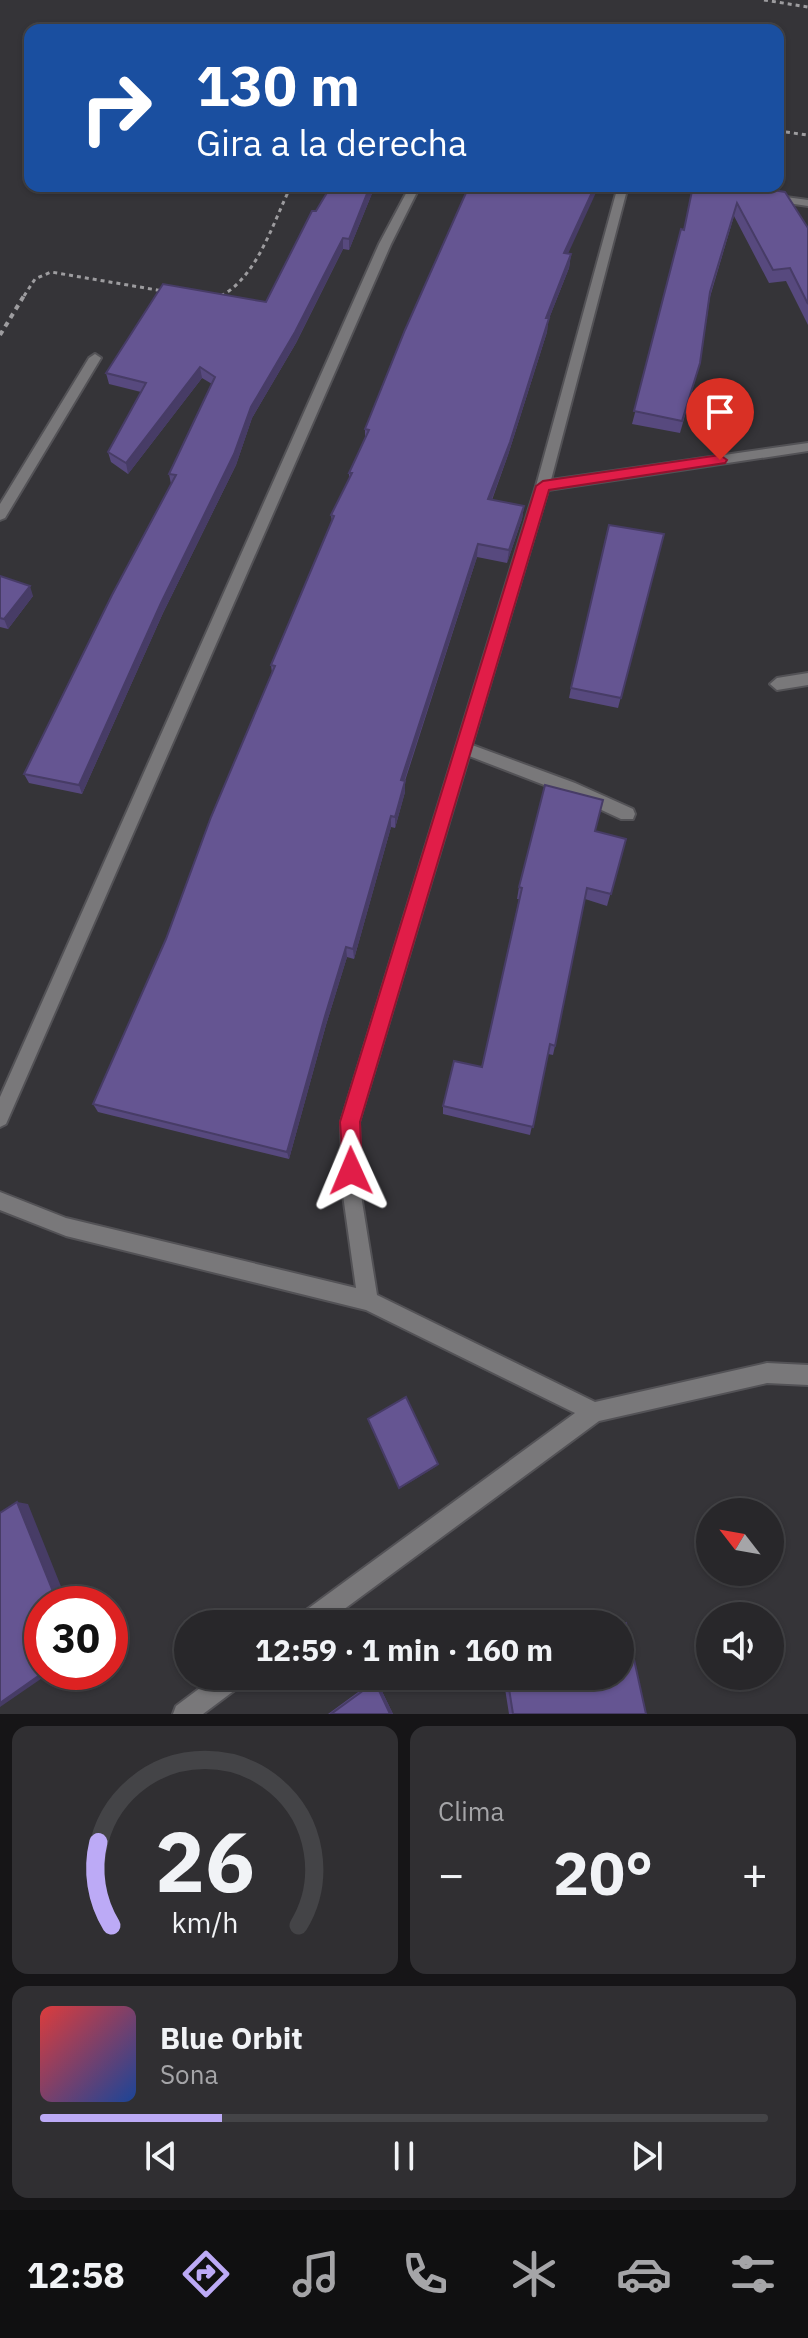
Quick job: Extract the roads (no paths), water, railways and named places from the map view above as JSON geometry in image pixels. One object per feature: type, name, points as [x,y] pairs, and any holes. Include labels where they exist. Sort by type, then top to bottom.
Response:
[{"type":"street","points":[[0,1118],[379,258],[412,192]]},
{"type":"street","points":[[368,1301],[352,1195],[350,1122],[543,486],[621,192]]},
{"type":"street","points":[[761,196],[808,203]]},
{"type":"street","points":[[0,515],[95,358]]},
{"type":"street","points":[[543,486],[808,447]]},
{"type":"street","points":[[777,684],[808,679]]},
{"type":"street","points":[[464,748],[570,788],[627,814]]},
{"type":"street","points":[[0,1201],[66,1227],[368,1301],[594,1412]]},
{"type":"street","points":[[325,1610],[594,1412],[767,1373],[808,1375]]},
{"type":"street","points":[[184,1714],[216,1690]]}]
